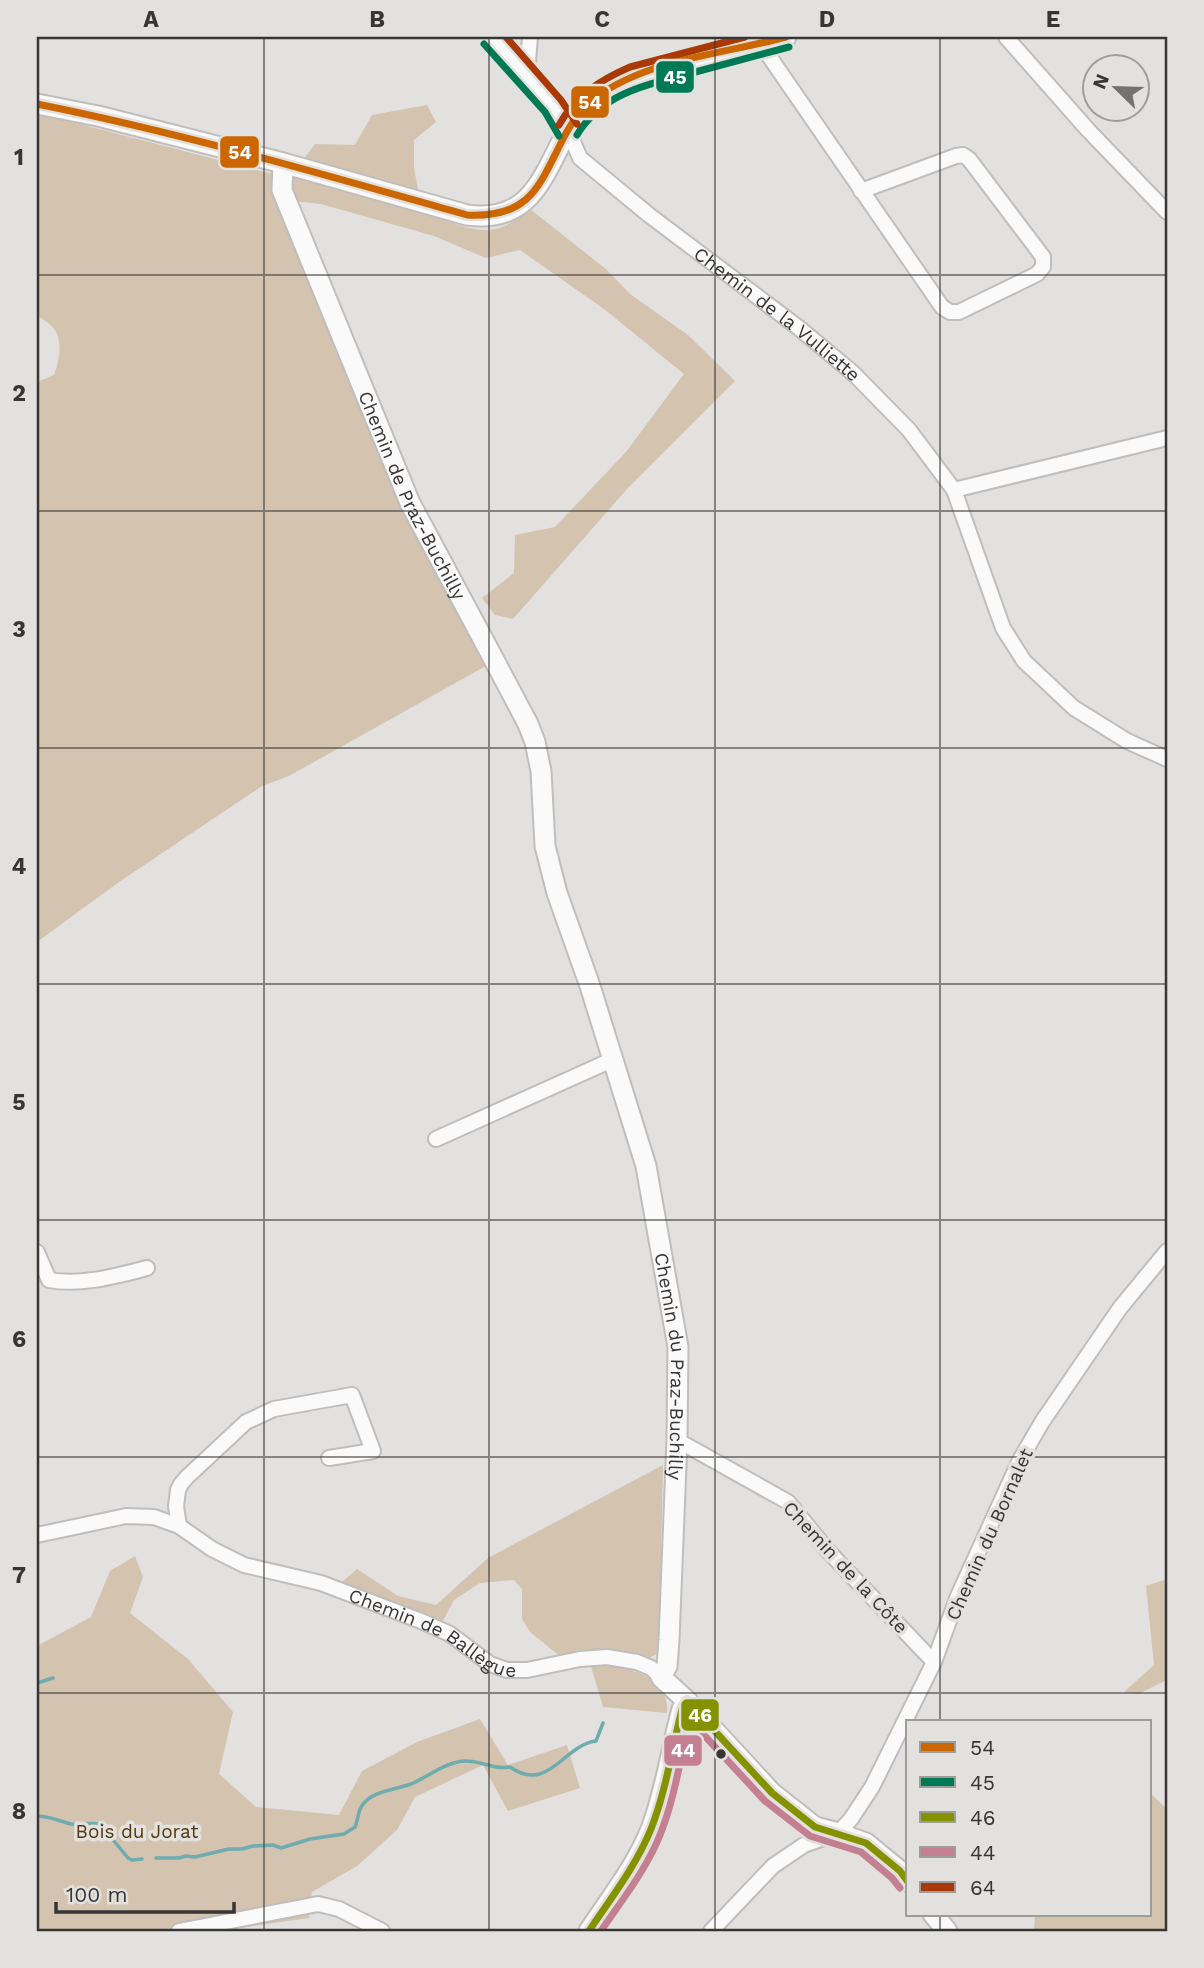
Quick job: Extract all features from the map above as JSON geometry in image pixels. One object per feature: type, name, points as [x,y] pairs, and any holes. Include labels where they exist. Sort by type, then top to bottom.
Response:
[{"type":"street","points":[[492,37],[527,74],[568,130]]},
{"type":"street","points":[[527,74],[530,37]]},
{"type":"street","points":[[37,104],[284,163],[467,215],[483,217],[505,213],[523,202],[540,182],[575,117],[613,86],[633,77],[754,42],[786,37]]},
{"type":"street","points":[[1006,37],[1088,131],[1167,212]]},
{"type":"street","points":[[754,42],[942,307],[950,312],[959,312],[1037,274],[1043,267],[1043,257],[969,159],[963,155],[861,191]]},
{"type":"street","name":"Chemin de la Vulliette","points":[[568,130],[580,158],[649,215],[799,328],[853,373],[909,430],[954,490],[1003,628],[1024,660],[1074,708],[1127,741],[1167,759]]},
{"type":"street","points":[[554,156],[580,158]]},
{"type":"street","name":"Chemin de Praz-Buchilly","points":[[284,163],[282,190],[410,503],[528,724],[541,771],[544,824]]},
{"type":"street","points":[[954,490],[1167,438]]},
{"type":"street","name":"Chemin du Praz-Buchilly","points":[[544,824],[545,846],[557,893],[614,1059],[646,1166],[677,1337],[677,1440],[669,1640],[667,1666],[661,1677]]},
{"type":"street","points":[[436,1139],[614,1059]]},
{"type":"street","name":"Chemin du Bornalet","points":[[838,1833],[851,1819],[872,1787],[934,1662],[958,1596],[1020,1460],[1042,1422],[1120,1308],[1167,1251]]},
{"type":"street","points":[[37,1252],[49,1280],[64,1283],[116,1276],[147,1268]]},
{"type":"street","points":[[178,1526],[178,1490],[187,1477],[246,1422],[274,1409],[352,1395],[373,1451],[329,1458]]},
{"type":"street","name":"Chemin de la Côte","points":[[677,1440],[782,1497],[828,1551],[934,1662]]},
{"type":"street","name":"Chemin de Ballègue","points":[[37,1535],[126,1516],[153,1517],[178,1526],[212,1549],[244,1565],[321,1583],[421,1621],[450,1634],[490,1664],[507,1670],[527,1670],[580,1659],[607,1657],[638,1662],[651,1668],[687,1701],[772,1793],[815,1828],[866,1843],[906,1879]]},
{"type":"street","points":[[589,1931],[651,1830],[665,1785],[678,1722],[687,1701]]},
{"type":"street","points":[[711,1931],[773,1866],[804,1845],[838,1833]]},
{"type":"street","points":[[179,1931],[318,1904],[339,1909],[382,1931]]},
{"type":"street","points":[[935,1916],[947,1931]]},
{"type":"green space","points":[[427,105],[436,122],[414,140],[414,168],[422,210],[463,227],[485,230],[507,225],[530,209],[607,270],[630,294],[688,335],[735,381],[627,489],[513,619],[495,615],[482,598],[514,573],[515,535],[555,527],[626,452],[684,374],[604,309],[520,250],[486,258],[434,236],[321,204],[292,201],[290,177],[315,144],[355,145],[372,115]]},
{"type":"green space","points":[[37,113],[276,175],[491,663],[289,776],[262,786],[119,882],[37,942],[37,382],[54,375],[60,347],[55,330],[37,315]]},
{"type":"green space","points":[[663,1465],[659,1652],[650,1658],[625,1652],[561,1657],[530,1632],[522,1619],[522,1589],[514,1580],[480,1583],[454,1600],[443,1621],[341,1583],[357,1569],[398,1596],[436,1605],[488,1558]]},
{"type":"green space","name":"Bois du Jorat","points":[[135,1556],[143,1577],[130,1613],[188,1659],[233,1712],[219,1774],[256,1807],[339,1815],[362,1771],[417,1742],[480,1719],[508,1765],[567,1745],[580,1788],[508,1811],[483,1765],[415,1797],[397,1830],[357,1866],[312,1892],[309,1918],[217,1931],[37,1931],[37,1646],[91,1617],[110,1571]]},
{"type":"green space","points":[[1167,1579],[1167,1680],[1138,1694],[1124,1692],[1154,1665],[1146,1586]]},
{"type":"green space","points":[[590,1663],[629,1670],[652,1680],[661,1688],[666,1699],[667,1713],[603,1707]]},
{"type":"green space","points":[[1152,1795],[1167,1809],[1167,1931],[1034,1931],[1035,1916],[1152,1916]]},
{"type":"waterway","points":[[37,1683],[53,1678]]},
{"type":"waterway","points":[[156,1858],[195,1857],[253,1846],[273,1845],[281,1848],[310,1839],[344,1834],[355,1827],[362,1805],[374,1795],[411,1784],[445,1766],[459,1762],[472,1761],[510,1767],[524,1774],[546,1772],[584,1744],[596,1741],[603,1723]]},
{"type":"waterway","points":[[37,1816],[71,1824],[100,1824],[128,1858],[142,1859]]},
{"type":"transit line","name":"64","points":[[506,37],[561,100],[577,124]]},
{"type":"transit line","name":"64","points":[[559,125],[581,97],[619,72],[745,37]]},
{"type":"transit line","name":"54","points":[[37,104],[199,141],[467,215],[489,214],[506,211],[531,195],[577,115],[607,90],[631,78],[682,60],[786,37]]},
{"type":"transit line","name":"45","points":[[484,44],[545,112],[559,136]]},
{"type":"transit line","name":"45","points":[[577,135],[601,108],[631,91],[789,47]]},
{"type":"transit line","name":"46","points":[[589,1931],[631,1869],[651,1829],[665,1785],[682,1709],[687,1701],[772,1793],[815,1827],[866,1843],[906,1879]]},
{"type":"transit line","name":"44","points":[[601,1931],[641,1873],[660,1835],[690,1720],[765,1801],[810,1836],[861,1852],[900,1888]]}]
